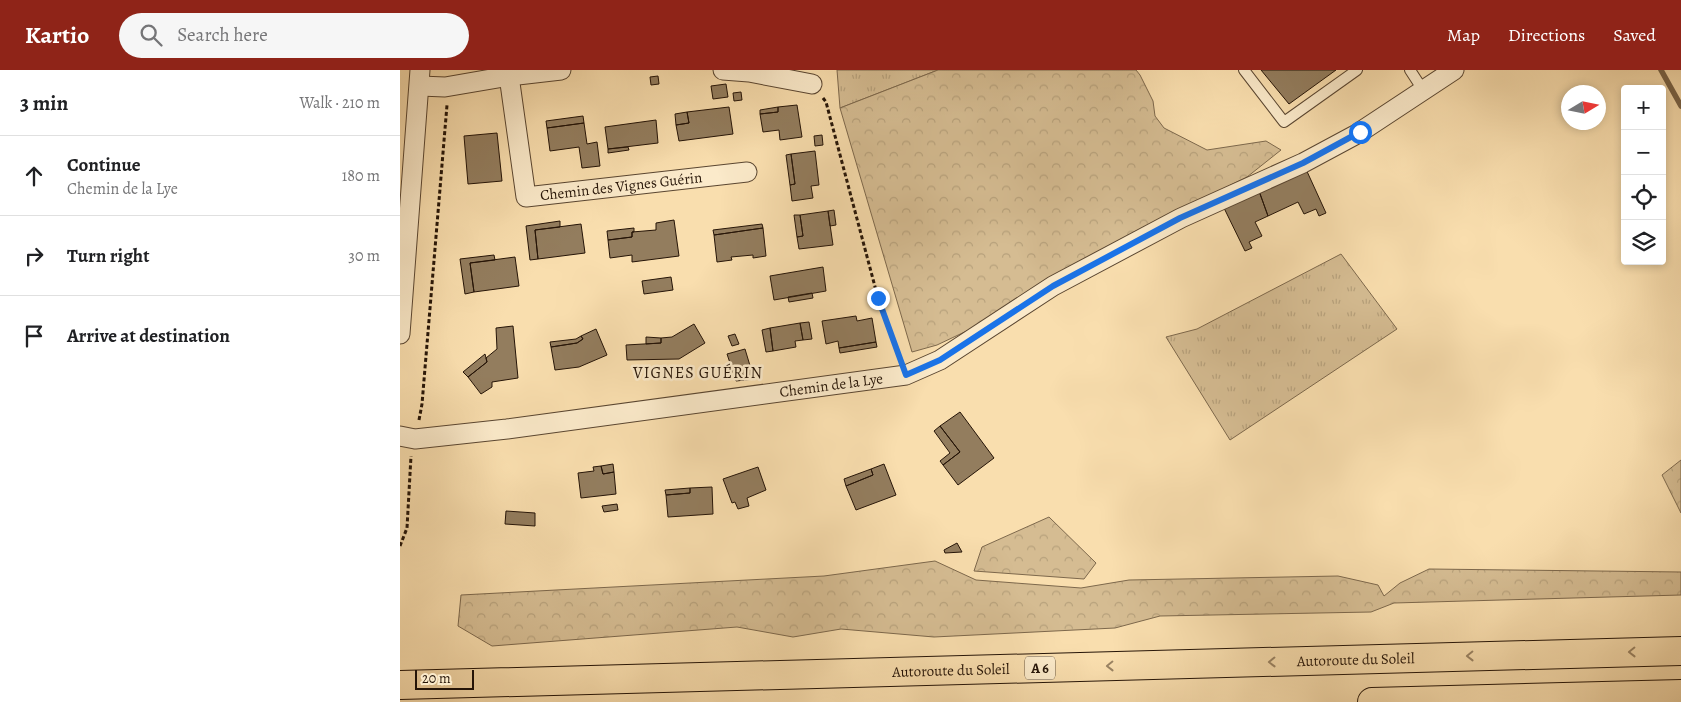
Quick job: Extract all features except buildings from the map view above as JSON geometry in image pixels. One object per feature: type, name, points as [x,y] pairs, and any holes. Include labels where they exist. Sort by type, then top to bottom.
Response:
[{"type":"highway","name":"Autoroute du Soleil","points":[[400,685],[1681,651]]},
{"type":"highway","points":[[1372,702],[1681,694]]},
{"type":"street","points":[[400,334],[420,78],[445,87],[561,70]]},
{"type":"street","points":[[723,70],[749,71],[812,84]]},
{"type":"street","name":"Chemin de la Lye","points":[[406,443],[415,439],[906,375],[940,360],[1053,286],[1180,218],[1303,163],[1356,134],[1454,70]]},
{"type":"street","name":"Chemin des Vignes Guérin","points":[[510,76],[526,197],[747,172]]},
{"type":"lane","points":[[1244,70],[1284,122],[1358,70]]},
{"type":"lane","points":[[1410,70],[1423,90]]},
{"type":"path","points":[[812,84],[826,102],[878,298],[906,375]]},
{"type":"path","points":[[418,425],[422,404],[448,97]]},
{"type":"path","points":[[400,546],[407,528],[406,443]]},
{"type":"green space","points":[[837,70],[938,70],[840,108]]},
{"type":"green space","points":[[938,70],[1136,70],[1153,101],[1155,116],[1164,128],[1207,150],[1266,141],[1281,150],[1247,177],[1134,233],[973,328],[937,345],[912,352],[840,108]]},
{"type":"green space","points":[[1341,254],[1397,329],[1230,440],[1166,337],[1197,329]]},
{"type":"green space","points":[[1681,460],[1681,513],[1662,475]]},
{"type":"green space","points":[[1049,517],[1096,563],[1084,579],[974,571],[982,547]]},
{"type":"green space","points":[[935,561],[976,580],[1081,588],[1129,580],[1338,576],[1378,585],[1384,596],[1400,583],[1429,569],[1681,572],[1681,595],[1394,603],[1371,612],[1160,616],[1115,628],[934,637],[841,629],[793,637],[737,627],[492,646],[458,626],[461,595],[824,576]]},
{"type":"waterway","points":[[1661,70],[1681,106]]},
{"type":"district","name":"VIGNES GUÉRIN","points":[[698,372]]},
{"type":"route","points":[[878,298],[906,375],[940,360],[1053,286],[1180,218],[1303,163],[1360,132]]}]
